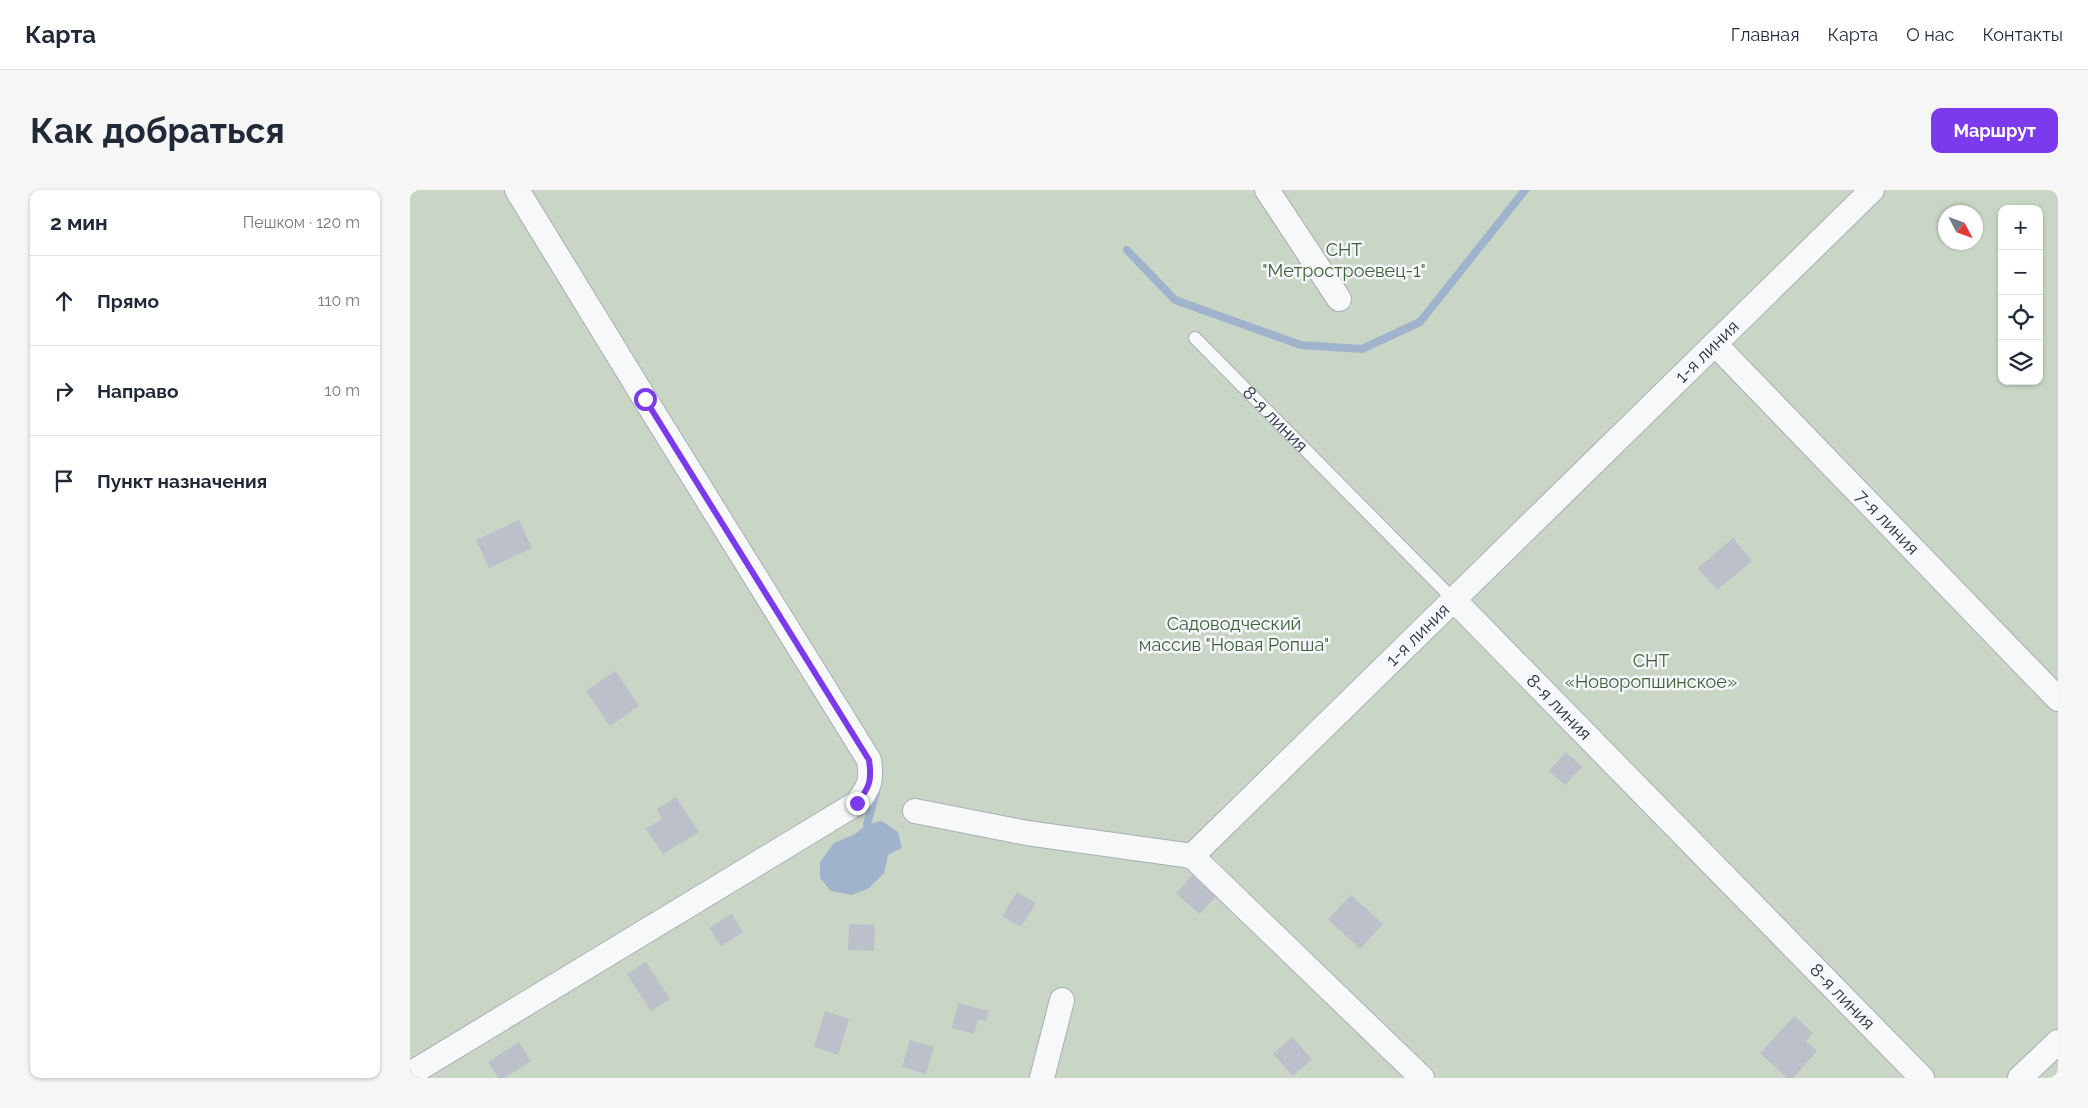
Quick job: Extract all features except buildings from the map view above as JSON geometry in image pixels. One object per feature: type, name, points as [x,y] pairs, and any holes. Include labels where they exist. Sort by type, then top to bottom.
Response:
[{"type":"street","points":[[410,1074],[857,803],[866,792],[872,778],[869,760],[518,190]]},
{"type":"street","points":[[1267,190],[1339,299]]},
{"type":"street","name":"1-я линия","points":[[1192,856],[1872,190]]},
{"type":"street","name":"7-я линия","points":[[1715,344],[2058,699]]},
{"type":"street","name":"8-я линия","points":[[1454,600],[1922,1078]]},
{"type":"street","points":[[915,811],[1027,833],[1192,856],[1422,1078]]},
{"type":"street","points":[[1042,1078],[1062,1000]]},
{"type":"street","points":[[2020,1078],[2058,1042]]},
{"type":"lane","name":"8-я линия","points":[[1195,338],[1454,600]]},
{"type":"green space","name":"Садоводческий массив \"Новая Ропша\"","points":[[410,190],[2058,190],[2058,1078],[410,1078]]},
{"type":"water","points":[[882,821],[898,832],[902,848],[888,855],[884,873],[869,888],[852,895],[831,891],[820,878],[820,862],[834,843],[855,834],[867,824]]},
{"type":"waterway","points":[[1127,250],[1175,300],[1301,345],[1362,349],[1420,322],[1525,190]]},
{"type":"waterway","points":[[867,824],[876,793]]},
{"type":"route","points":[[645,399],[869,760],[872,778],[866,792],[857,803]]},
{"type":"park label","name":"СНТ \"Метростроевец-1\"","points":[[1344,260]]},
{"type":"park label","name":"СНТ «Новоропшинское»","points":[[1651,671]]}]
